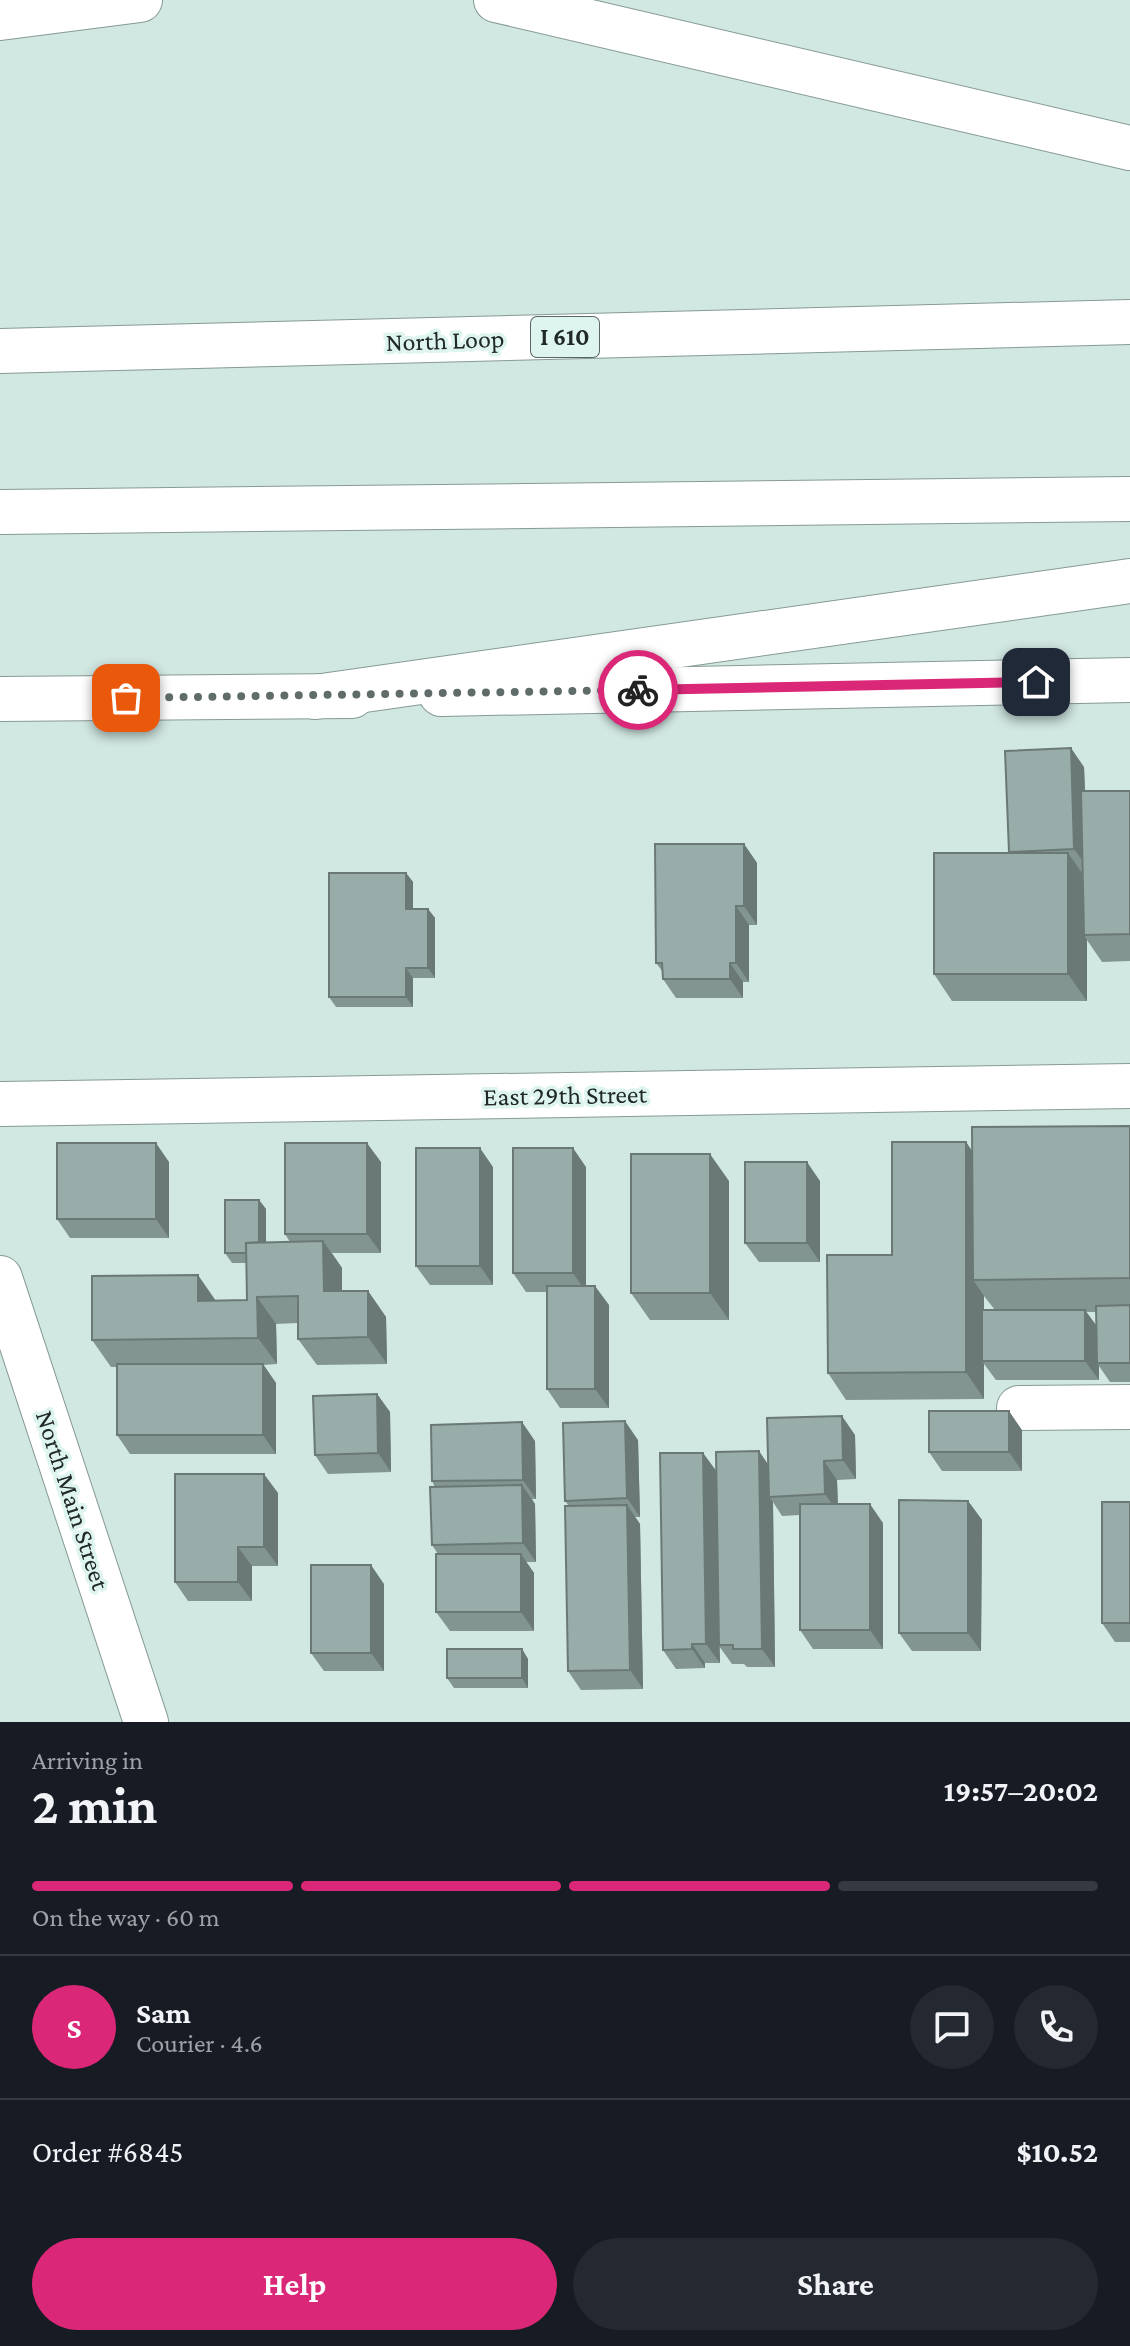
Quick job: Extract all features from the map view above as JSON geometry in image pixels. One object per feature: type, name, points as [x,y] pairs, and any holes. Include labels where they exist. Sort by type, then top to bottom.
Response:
[{"type":"main road","points":[[0,18],[140,0]]},
{"type":"main road","points":[[496,0],[1130,148]]},
{"type":"main road","name":"North Loop","points":[[0,351],[1130,322]]},
{"type":"main road","points":[[0,512],[1130,499]]},
{"type":"main road","points":[[315,697],[1130,581]]},
{"type":"main road","points":[[0,699],[315,697],[1130,680]]},
{"type":"main road","name":"East 29th Street","points":[[0,1104],[1130,1086]]},
{"type":"main road","name":"North Main Street","points":[[4,1301],[146,1722]]},
{"type":"main road","points":[[1019,1408],[1130,1407]]},
{"type":"building","points":[[1071,748],[1074,849],[1009,852],[1005,751]]},
{"type":"building","points":[[1081,791],[1130,791],[1130,934],[1084,935]]},
{"type":"building","points":[[655,844],[744,844],[744,906],[736,906],[736,963],[730,963],[730,979],[663,979],[662,963],[656,963]]},
{"type":"building","points":[[934,853],[1068,853],[1068,974],[934,974]]},
{"type":"building","points":[[329,873],[406,873],[406,909],[428,909],[428,968],[406,968],[406,997],[329,997]]},
{"type":"building","points":[[1130,1126],[1130,1278],[973,1280],[972,1127]]},
{"type":"building","points":[[892,1142],[966,1142],[966,1372],[828,1373],[827,1255],[892,1255]]},
{"type":"building","points":[[57,1143],[156,1143],[156,1219],[57,1219]]},
{"type":"building","points":[[285,1143],[367,1143],[367,1234],[285,1234]]},
{"type":"building","points":[[416,1148],[480,1148],[480,1266],[416,1266]]},
{"type":"building","points":[[513,1148],[573,1148],[573,1273],[513,1273]]},
{"type":"building","points":[[631,1154],[710,1154],[710,1293],[631,1293]]},
{"type":"building","points":[[745,1162],[807,1162],[807,1243],[745,1243]]},
{"type":"building","points":[[225,1200],[259,1200],[259,1242],[246,1243],[246,1253],[225,1253]]},
{"type":"building","points":[[323,1241],[324,1291],[368,1291],[368,1337],[298,1339],[298,1296],[257,1297],[258,1338],[92,1340],[92,1276],[198,1275],[198,1301],[247,1300],[246,1243]]},
{"type":"building","points":[[547,1286],[595,1286],[595,1389],[547,1389]]},
{"type":"building","points":[[1130,1305],[1130,1363],[1097,1363],[1096,1306]]},
{"type":"building","points":[[982,1310],[1085,1310],[1085,1361],[982,1361]]},
{"type":"building","points":[[117,1364],[263,1364],[263,1435],[117,1435]]},
{"type":"building","points":[[377,1394],[378,1453],[315,1455],[313,1396]]},
{"type":"building","points":[[929,1411],[1009,1411],[1009,1452],[929,1452]]},
{"type":"building","points":[[842,1416],[843,1460],[824,1461],[825,1494],[769,1497],[767,1418]]},
{"type":"building","points":[[625,1421],[627,1498],[565,1501],[563,1423]]},
{"type":"building","points":[[522,1422],[523,1480],[432,1481],[431,1425]]},
{"type":"building","points":[[759,1451],[762,1649],[733,1649],[733,1645],[719,1645],[716,1452]]},
{"type":"building","points":[[660,1453],[703,1453],[706,1644],[692,1644],[692,1649],[663,1650]]},
{"type":"building","points":[[175,1474],[264,1474],[264,1547],[238,1547],[238,1582],[175,1582]]},
{"type":"building","points":[[522,1485],[523,1543],[432,1545],[430,1487]]},
{"type":"building","points":[[899,1500],[968,1501],[968,1633],[899,1633]]},
{"type":"building","points":[[1102,1502],[1130,1502],[1130,1623],[1102,1623]]},
{"type":"building","points":[[800,1504],[870,1504],[870,1630],[800,1630]]},
{"type":"building","points":[[627,1505],[630,1670],[568,1671],[565,1506]]},
{"type":"building","points":[[436,1554],[521,1554],[521,1612],[436,1612]]},
{"type":"building","points":[[311,1565],[371,1565],[371,1653],[311,1653]]},
{"type":"building","points":[[447,1649],[522,1649],[522,1678],[447,1678]]},
{"type":"way so far","points":[[126,698],[638,690]]},
{"type":"route","points":[[638,690],[1036,682]]}]
